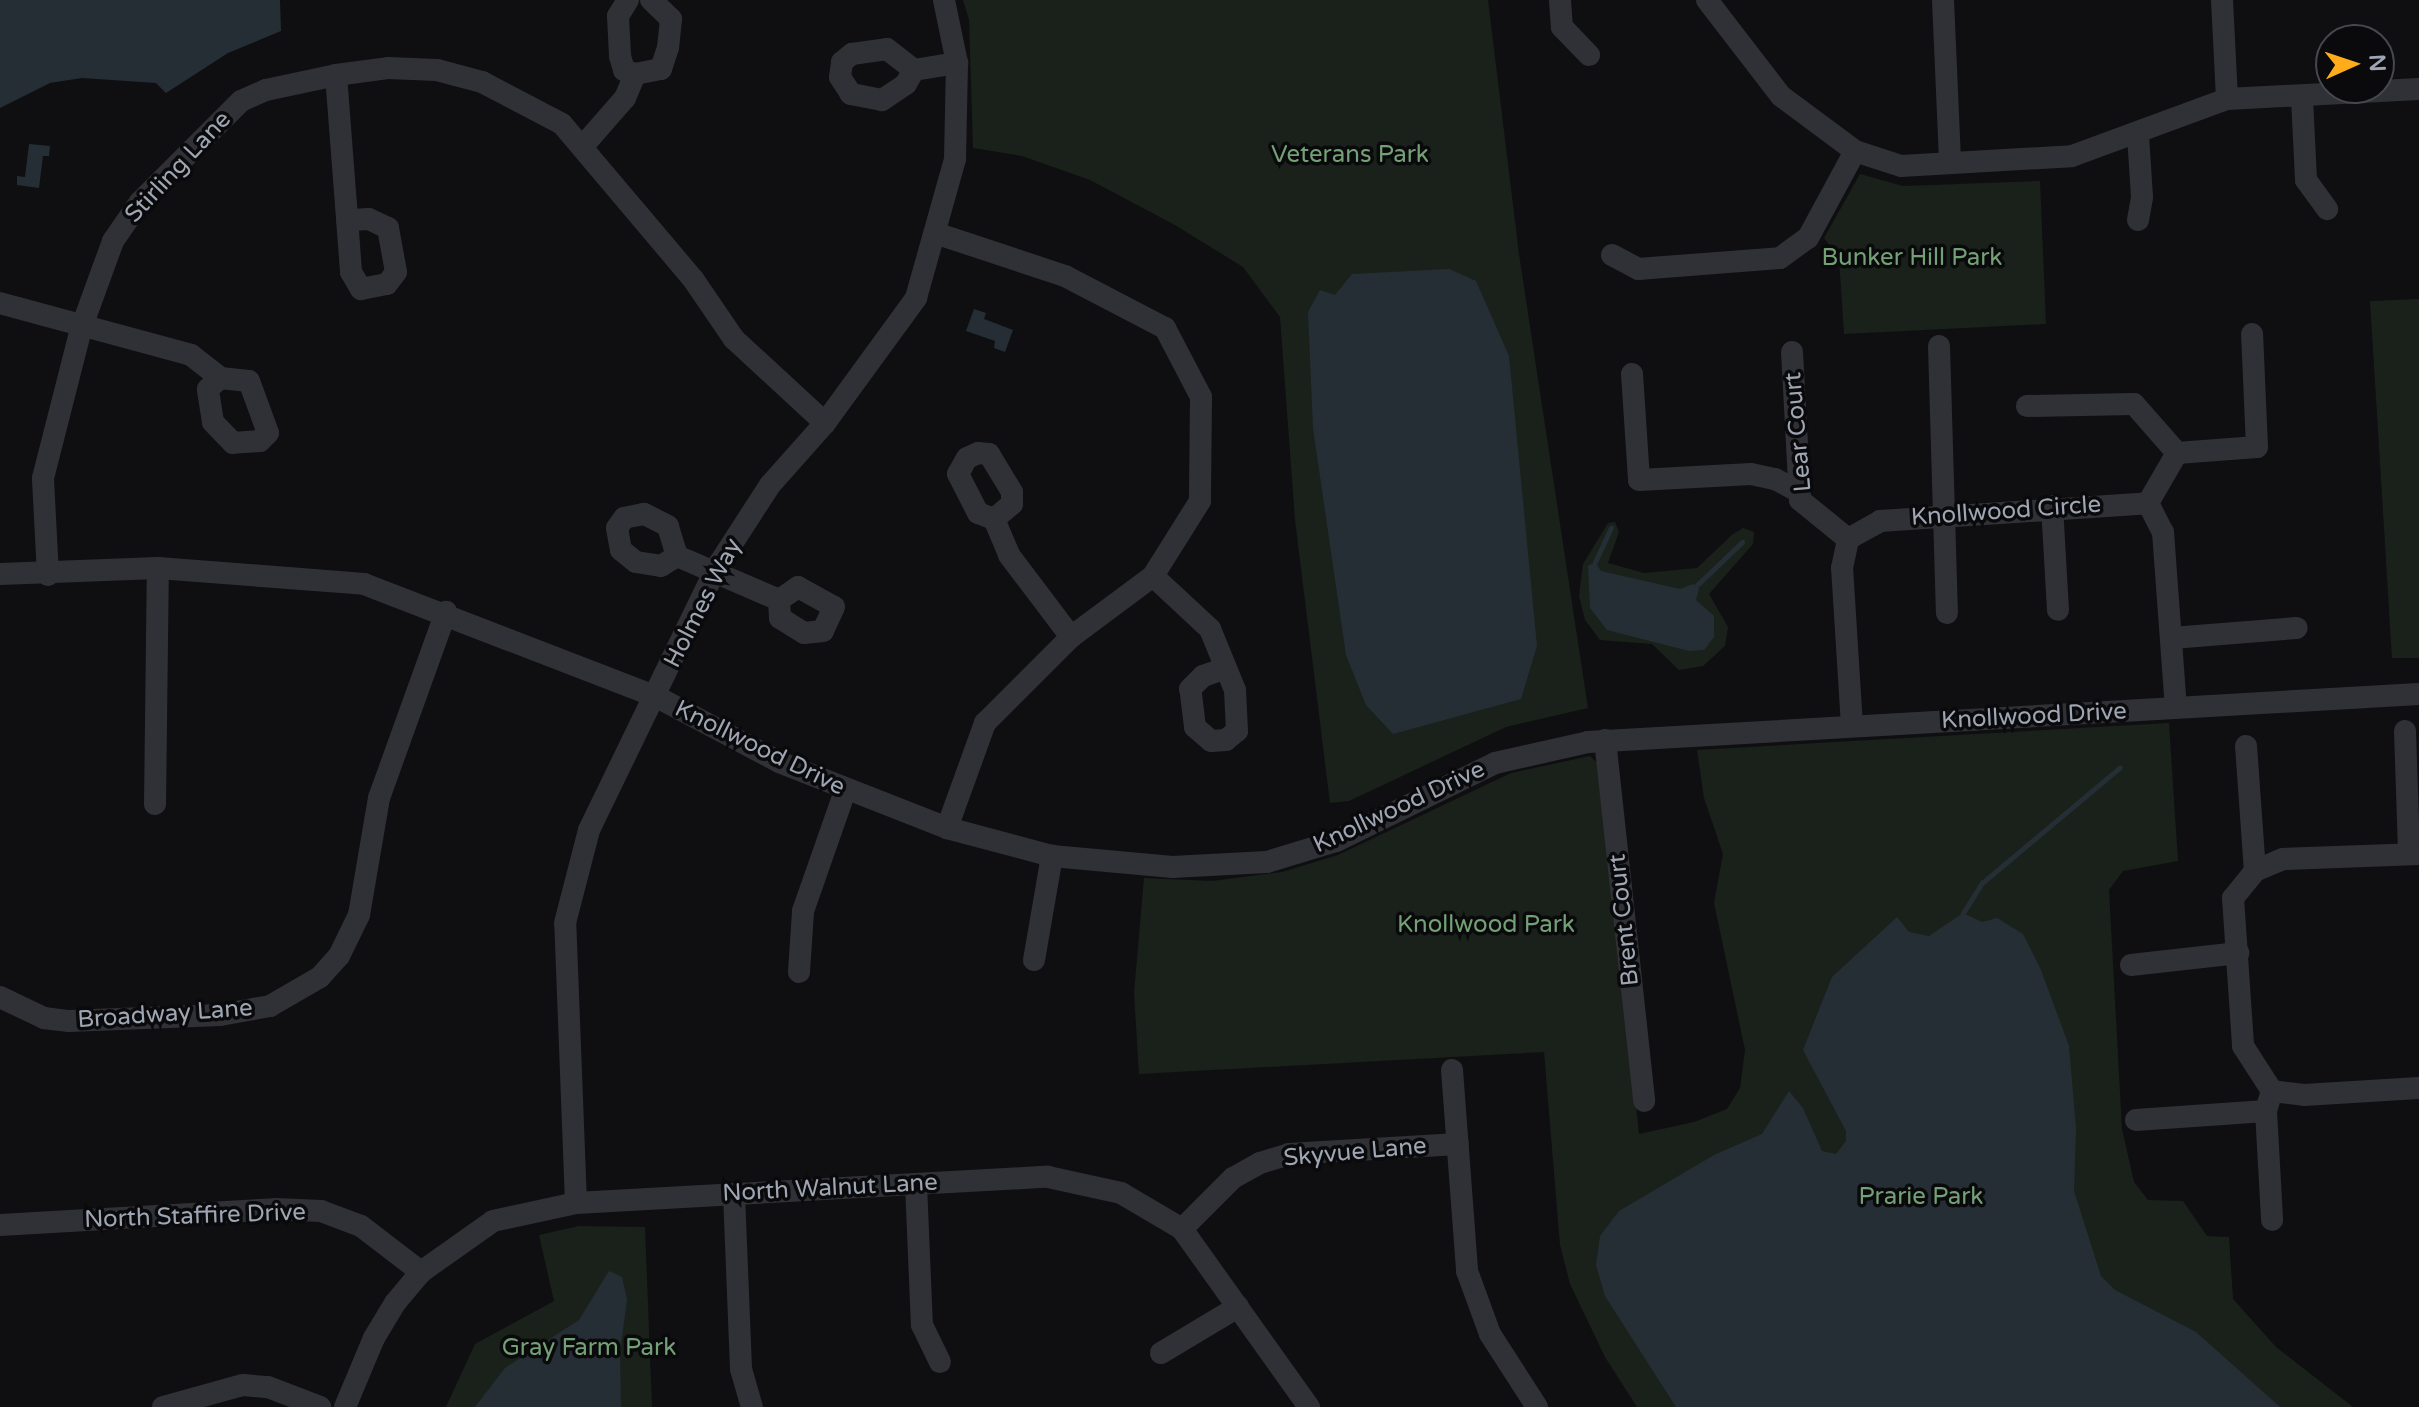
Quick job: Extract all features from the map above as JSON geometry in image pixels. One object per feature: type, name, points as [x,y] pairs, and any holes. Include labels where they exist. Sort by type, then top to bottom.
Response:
[{"type":"street","points":[[628,0],[618,16],[620,56],[624,70],[635,74],[661,69],[668,48],[671,19],[651,0]]},
{"type":"street","name":"Holmes Way","points":[[576,1203],[565,923],[589,830],[657,697],[715,570],[770,485],[825,423],[916,298],[938,234],[955,159],[957,63],[944,0]]},
{"type":"street","points":[[1560,0],[1562,27],[1589,55]]},
{"type":"street","points":[[1707,0],[1781,96],[1855,151],[1901,166],[2072,156],[2125,133],[2227,99],[2302,98],[2419,89]]},
{"type":"street","points":[[1943,0],[1950,163]]},
{"type":"street","points":[[2222,0],[2227,99]]},
{"type":"street","points":[[914,70],[957,63]]},
{"type":"street","name":"Stirling Lane","points":[[48,575],[43,478],[81,329],[113,241],[128,217],[205,134],[253,96],[336,75],[388,68],[437,70],[482,82],[562,124],[693,279],[734,339],[825,423]]},
{"type":"street","points":[[583,146],[625,98],[635,74]]},
{"type":"street","points":[[336,75],[347,220]]},
{"type":"street","points":[[2302,98],[2306,180],[2327,209]]},
{"type":"street","points":[[2125,133],[2142,197],[2138,220]]},
{"type":"street","points":[[1612,255],[1638,269],[1780,258],[1808,238],[1855,151]]},
{"type":"street","points":[[938,234],[1065,276],[1165,328],[1201,397],[1200,501],[1153,576],[1071,637],[985,723],[947,828]]},
{"type":"street","points":[[0,303],[81,329],[191,355],[220,378]]},
{"type":"street","points":[[2177,453],[2257,447],[2252,334]]},
{"type":"street","points":[[1939,346],[1947,613]]},
{"type":"street","name":"Lear Court","points":[[1792,352],[1800,500],[1848,539]]},
{"type":"street","points":[[1632,374],[1639,480],[1751,474],[1775,479],[1799,492]]},
{"type":"street","points":[[2027,406],[2134,404],[2177,453]]},
{"type":"street","points":[[2176,708],[2163,532],[2148,503],[2177,453]]},
{"type":"street","name":"Knollwood Circle","points":[[1848,539],[1880,521],[2052,506],[2148,503]]},
{"type":"street","points":[[2052,506],[2058,610]]},
{"type":"street","points":[[994,519],[1009,555],[1071,637]]},
{"type":"street","points":[[1848,539],[1842,568],[1852,726]]},
{"type":"street","points":[[677,556],[779,600]]},
{"type":"street","points":[[155,804],[158,568]]},
{"type":"street","name":"Knollwood Drive","points":[[0,574],[48,575],[158,568],[364,584],[446,612],[657,697],[845,791],[947,828],[1052,856],[1172,867],[1267,862],[1336,841],[1495,763],[1605,740],[2419,694]]},
{"type":"street","points":[[1153,576],[1210,629],[1226,668]]},
{"type":"street","name":"Broadway Lane","points":[[0,997],[44,1018],[69,1021],[220,1015],[270,1006],[320,977],[339,956],[359,915],[379,798],[446,612]]},
{"type":"street","points":[[2172,638],[2297,628]]},
{"type":"street","points":[[2272,1220],[2269,1101],[2243,1046],[2233,898],[2255,871],[2283,859],[2414,854],[2405,731]]},
{"type":"street","name":"Brent Court","points":[[1605,740],[1644,1101]]},
{"type":"street","points":[[2246,746],[2255,871]]},
{"type":"street","points":[[799,972],[803,911],[845,791]]},
{"type":"street","points":[[1034,960],[1052,856]]},
{"type":"street","points":[[2131,965],[2238,953]]},
{"type":"street","points":[[1452,1070],[1463,1235],[1473,1291],[1490,1334],[1537,1407]]},
{"type":"street","points":[[2136,1120],[2304,1095],[2419,1088]]},
{"type":"street","name":"Skyvue Lane","points":[[1182,1229],[1233,1178],[1260,1163],[1289,1154],[1458,1144]]},
{"type":"street","name":"North Walnut Lane","points":[[345,1407],[374,1338],[421,1272],[493,1221],[576,1203],[1032,1177],[1086,1181],[1141,1202],[1182,1229],[1309,1407]]},
{"type":"street","points":[[916,1184],[922,1325],[940,1362]]},
{"type":"street","points":[[734,1194],[741,1369],[752,1407]]},
{"type":"street","name":"North Staffire Drive","points":[[0,1225],[276,1209],[321,1211],[361,1226],[421,1272]]},
{"type":"street","points":[[1161,1353],[1238,1307]]},
{"type":"street","points":[[163,1407],[243,1385],[268,1387],[320,1407]]},
{"type":"green space","name":"Veterans Park","points":[[963,0],[1488,0],[1519,254],[1588,708],[1506,727],[1349,801],[1330,803],[1295,520],[1280,317],[1243,267],[1175,225],[1090,180],[1022,156],[973,148],[969,20]]},
{"type":"green space","name":"Bunker Hill Park","points":[[1860,174],[1903,186],[2040,181],[2046,324],[1844,334],[1839,258],[1824,238]]},
{"type":"green space","points":[[2419,299],[2419,658],[2392,658],[2370,301]]},
{"type":"green space","points":[[1615,522],[1619,532],[1608,563],[1644,573],[1697,568],[1733,534],[1743,528],[1754,532],[1753,544],[1709,594],[1728,627],[1725,646],[1703,666],[1679,670],[1652,644],[1600,640],[1585,620],[1579,596],[1583,564],[1608,523]]},
{"type":"green space","name":"Prarie Park","points":[[2169,723],[2178,861],[2123,871],[2109,890],[2122,1129],[2134,1182],[2148,1200],[2183,1201],[2207,1236],[2229,1237],[2233,1299],[2276,1347],[2353,1407],[1637,1407],[1605,1357],[1570,1284],[1560,1245],[1544,1052],[1139,1074],[1134,993],[1144,878],[1212,881],[1282,872],[1338,855],[1511,773],[1590,756],[1600,766],[1639,1134],[1694,1122],[1727,1109],[1740,1088],[1745,1050],[1714,903],[1723,854],[1704,798],[1697,750]]},
{"type":"green space","name":"Gray Farm Park","points":[[579,1226],[645,1227],[652,1407],[446,1407],[475,1344],[554,1301],[539,1235]]},
{"type":"shaded area","points":[[0,0],[280,0],[281,31],[228,53],[166,93],[156,83],[82,78],[50,83],[0,108]]},
{"type":"shaded area","points":[[29,144],[50,146],[49,156],[43,156],[39,188],[17,185],[17,176],[25,177]]},
{"type":"shaded area","points":[[1449,269],[1476,281],[1509,356],[1537,646],[1521,699],[1393,734],[1366,705],[1346,655],[1313,428],[1308,312],[1320,290],[1335,295],[1352,274]]},
{"type":"shaded area","points":[[974,309],[986,313],[984,319],[1013,330],[1005,352],[994,348],[995,341],[966,331]]},
{"type":"shaded area","points":[[1595,562],[1601,571],[1680,589],[1693,584],[1699,589],[1696,600],[1714,616],[1714,637],[1704,650],[1689,651],[1607,630],[1590,608],[1588,566]]},
{"type":"shaded area","points":[[1963,913],[1982,922],[1997,918],[2023,934],[2041,970],[2069,1046],[2076,1128],[2074,1191],[2101,1276],[2115,1290],[2196,1332],[2280,1407],[1676,1407],[1605,1296],[1596,1265],[1600,1236],[1619,1211],[1714,1155],[1762,1134],[1789,1091],[1803,1108],[1822,1151],[1836,1154],[1846,1141],[1846,1131],[1803,1050],[1832,977],[1897,917],[1909,932],[1929,936]]},
{"type":"shaded area","points":[[609,1271],[622,1277],[627,1300],[620,1352],[621,1407],[475,1407],[505,1368],[579,1320]]},
{"type":"waterway","points":[[1595,562],[1611,528]]},
{"type":"waterway","points":[[1696,586],[1742,542]]},
{"type":"waterway","points":[[1963,913],[1982,883],[2120,767]]},
{"type":"park label","name":"Knollwood Park","points":[[1486,925]]}]
